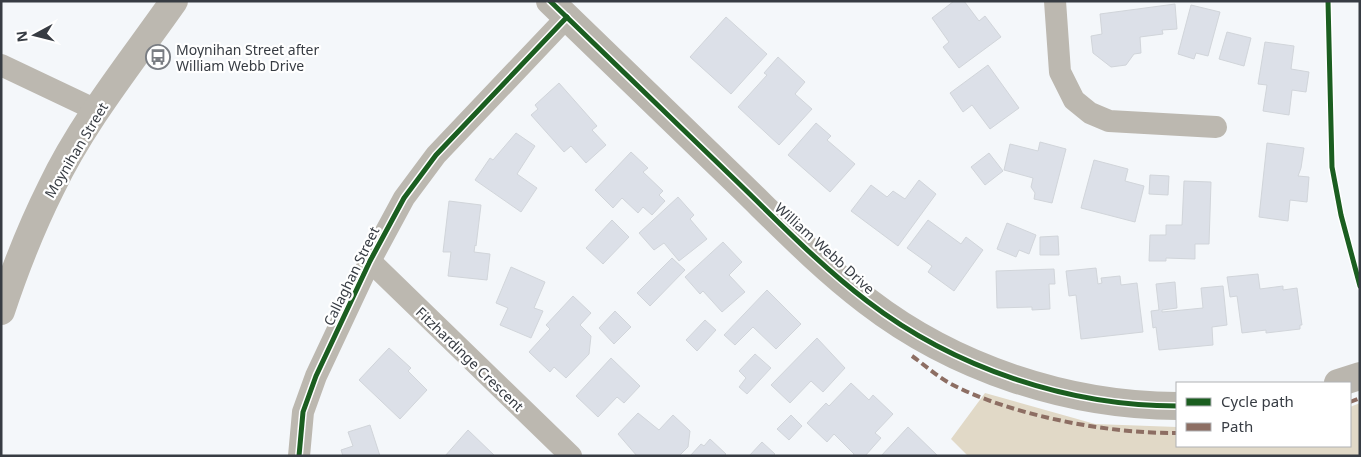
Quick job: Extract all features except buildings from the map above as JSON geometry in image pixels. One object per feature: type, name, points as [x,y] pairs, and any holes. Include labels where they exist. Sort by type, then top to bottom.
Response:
[{"type":"main road","name":"William Webb Drive","points":[[558,9],[815,257],[862,297],[898,322],[961,357],[1027,382],[1096,399],[1176,406]]},
{"type":"main road","points":[[1341,382],[1360,376]]},
{"type":"street","name":"Moynihan Street","points":[[1,311],[15,267],[52,187],[98,111],[174,1]]},
{"type":"street","points":[[1055,1],[1060,72],[1074,100],[1090,113],[1109,121],[1216,127]]},
{"type":"street","name":"Callaghan Street","points":[[299,456],[303,412],[316,376],[370,261],[404,198],[436,154],[558,9]]},
{"type":"street","points":[[1,65],[98,111]]},
{"type":"street","name":"Fitzhardinge Crescent","points":[[370,261],[571,456]]},
{"type":"shaded area","points":[[985,393],[1095,424],[1176,427],[1176,447],[1351,447],[1351,407],[1360,403],[1360,456],[968,456],[951,439]]},
{"type":"marked path","points":[[912,356],[953,385],[1004,406],[1063,421],[1093,426],[1122,430],[1176,433]]},
{"type":"marked path","points":[[1351,402],[1360,398]]},
{"type":"cycle path","points":[[550,1],[813,255],[867,301],[901,325],[937,346],[975,364],[1014,379],[1095,399],[1176,406]]},
{"type":"cycle path","points":[[1328,1],[1332,167],[1341,215],[1360,286]]},
{"type":"cycle path","points":[[299,456],[303,412],[316,376],[370,261],[404,198],[436,155],[567,17]]},
{"type":"place","name":"Moynihan Street after William Webb Drive","points":[[158,57]]}]
